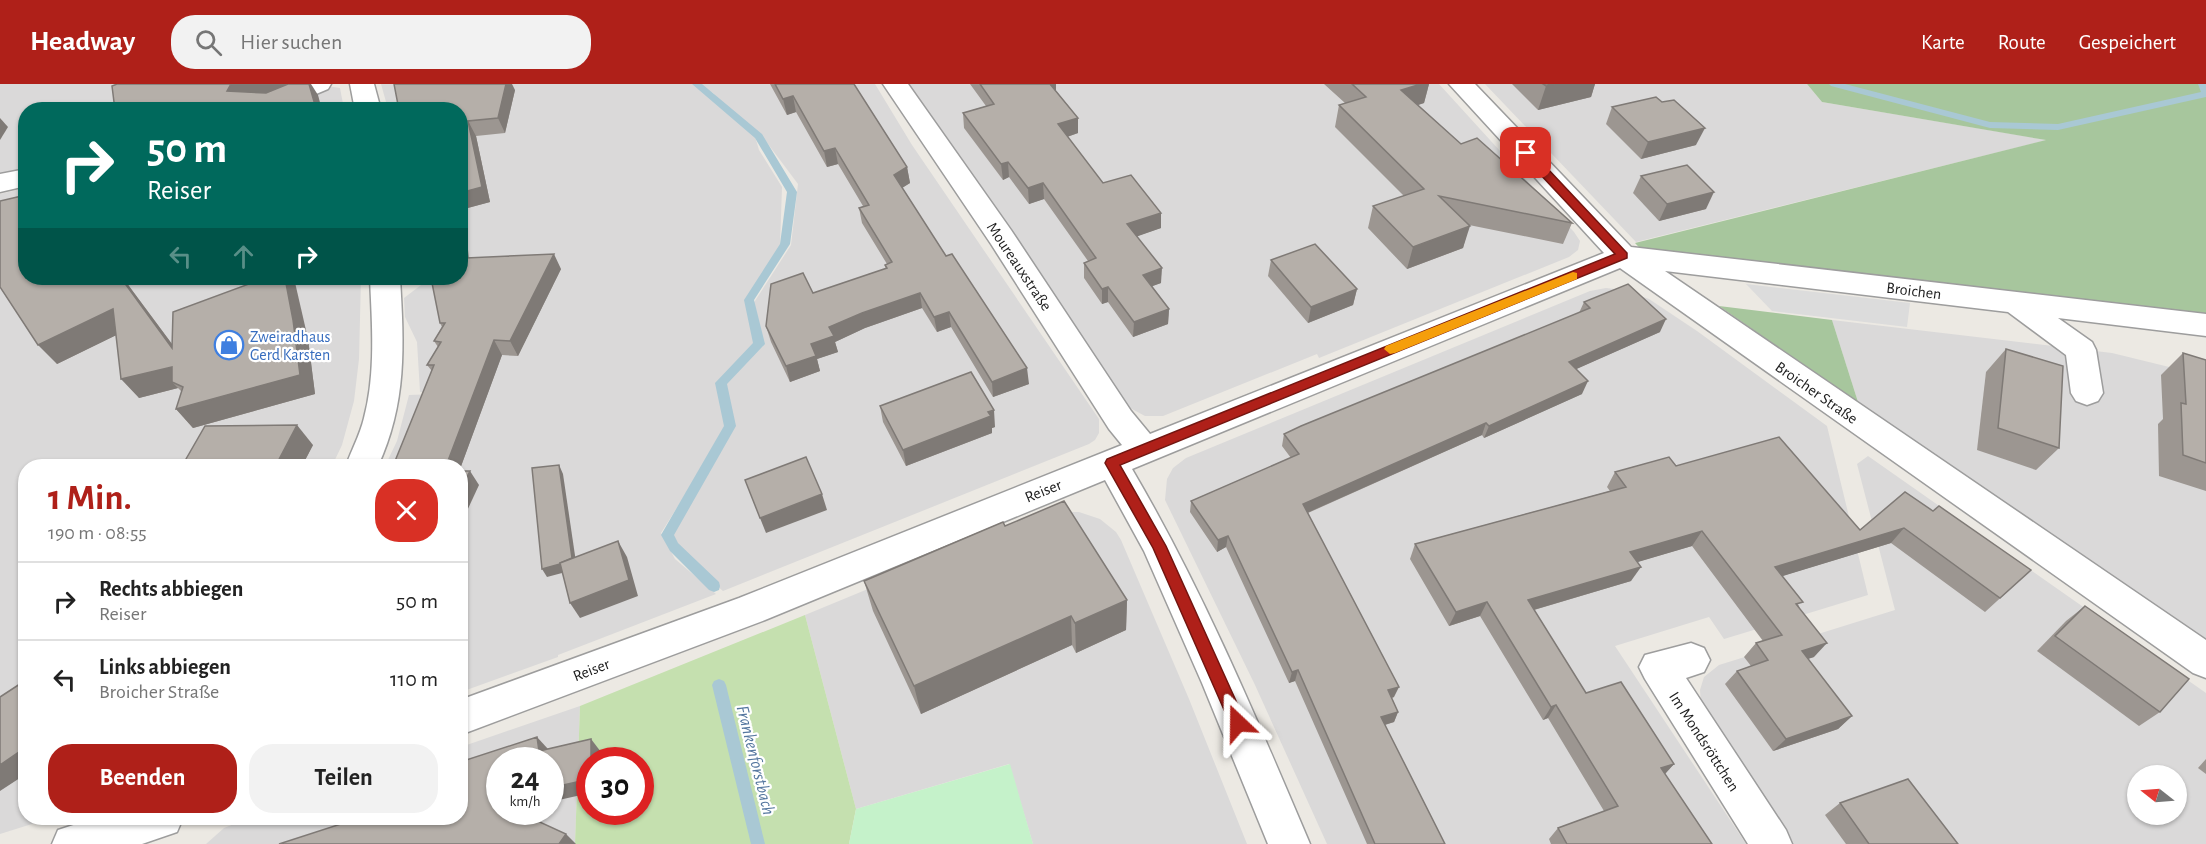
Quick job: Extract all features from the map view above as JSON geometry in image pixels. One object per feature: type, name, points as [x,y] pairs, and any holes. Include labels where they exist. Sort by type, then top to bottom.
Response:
[{"type":"street","points":[[275,102],[319,84]]},
{"type":"street","points":[[362,84],[366,102]]},
{"type":"street","name":"Moureauxstraße","points":[[895,84],[1001,237],[1120,420],[1127,456]]},
{"type":"street","name":"Broicher Straße","points":[[1461,84],[1623,256],[2206,661]]},
{"type":"street","points":[[0,183],[18,179]]},
{"type":"street","name":"Reiser","points":[[468,715],[752,609],[1623,256]]},
{"type":"street","name":"Broichen","points":[[1623,256],[2206,325]]},
{"type":"street","points":[[365,459],[386,404],[389,362],[385,285]]},
{"type":"street","points":[[2013,302],[2081,350],[2087,393]]},
{"type":"street","points":[[1127,456],[1159,546],[1221,683],[1289,844]]},
{"type":"street","name":"Im Mondsröttchen","points":[[1690,660],[1658,667],[1771,844]]},
{"type":"street","points":[[73,844],[138,825]]},
{"type":"street","points":[[165,844],[167,825]]},
{"type":"shaded area","points":[[0,84],[302,84],[254,102],[18,102],[18,170],[0,174]]},
{"type":"shaded area","points":[[381,84],[693,84],[709,94],[754,133],[759,150],[782,187],[780,246],[747,304],[757,345],[719,381],[728,426],[661,533],[675,559],[716,594],[558,655],[558,657],[468,689],[468,459],[388,459],[397,441],[409,395],[435,394],[420,392],[417,342],[405,317],[404,298],[421,285],[468,285],[468,102],[386,102]]},
{"type":"shaded area","points":[[699,84],[875,84],[912,145],[1099,419],[1099,433],[1095,440],[723,591],[680,555],[668,533],[734,426],[725,382],[763,346],[753,304],[791,245],[798,184],[759,132]]},
{"type":"shaded area","points":[[908,84],[1439,84],[1574,232],[1580,241],[1578,250],[1569,257],[1319,358],[1317,354],[1163,416],[1145,416],[1130,408]]},
{"type":"shaded area","points":[[1485,84],[1807,84],[1822,102],[2047,140],[1636,242]]},
{"type":"shaded area","points":[[327,86],[340,88],[343,102],[286,102]]},
{"type":"shaded area","points":[[18,190],[18,285],[361,285],[359,359],[354,401],[342,445],[335,459],[18,459],[18,825],[29,825],[0,834],[0,194]]},
{"type":"shaded area","points":[[1746,284],[1910,303],[1907,327],[1772,311]]},
{"type":"shaded area","points":[[1606,288],[1623,290],[1649,299],[1697,331],[1827,426],[1868,595],[1724,639],[1709,617],[1615,646],[1746,844],[1327,844],[1255,685],[1165,500],[1167,479],[1173,468],[1186,458],[1590,291]]},
{"type":"shaded area","points":[[1832,320],[2112,353],[2206,376],[2206,641],[1858,402]]},
{"type":"shaded area","points":[[1868,456],[2206,693],[2206,844],[1792,844],[1706,719],[1701,704],[1700,690],[1704,677],[1719,665],[1895,610],[1857,464]]},
{"type":"shaded area","points":[[1079,512],[1100,519],[1116,532],[1121,540],[1189,699],[1247,844],[1033,844],[1009,764],[856,809],[805,615],[1047,515]]},
{"type":"shaded area","points":[[580,706],[579,747],[576,747],[575,844],[206,844],[224,828],[232,825],[468,825],[468,745]]},
{"type":"green space","points":[[1807,84],[2206,84],[2206,329],[1651,260],[1635,243],[2046,140],[1822,102]]},
{"type":"green space","points":[[1719,306],[1832,320],[1858,402]]},
{"type":"green space","points":[[805,615],[856,809],[849,844],[575,844],[576,816],[576,825],[654,825],[654,747],[579,747],[580,706]]},
{"type":"green space","points":[[1010,764],[1033,844],[849,844],[856,809]]},
{"type":"building","points":[[117,84],[231,84],[227,91],[266,93],[288,84],[309,84],[314,102],[114,102],[112,86]]},
{"type":"building","points":[[394,84],[506,84],[498,118],[468,121],[468,102],[397,102]]},
{"type":"building","points":[[775,84],[854,84],[907,167],[894,175],[946,256],[952,254],[1027,368],[992,382],[949,312],[934,317],[920,293],[829,327],[834,336],[811,344],[816,356],[786,366],[766,326],[771,284],[803,273],[813,293],[887,268],[885,265],[892,262],[859,208],[869,205],[835,148],[824,151],[793,96],[783,99]]},
{"type":"building","points":[[980,84],[1050,84],[1078,118],[1058,124],[1103,183],[1131,175],[1161,213],[1127,224],[1162,268],[1143,275],[1169,309],[1134,322],[1108,287],[1102,289],[1084,263],[1096,258],[1043,183],[1028,188],[1008,162],[1001,164],[963,113],[994,104]]},
{"type":"building","points":[[1352,84],[1421,84],[1401,90],[1461,144],[1477,138],[1572,223],[1439,196],[1470,226],[1413,247],[1373,206],[1424,189],[1339,105],[1366,97]]},
{"type":"building","points":[[1656,97],[1662,102],[1674,100],[1705,128],[1648,142],[1612,107]]},
{"type":"building","points":[[468,121],[482,187],[468,191]]},
{"type":"building","points":[[1687,165],[1714,192],[1667,204],[1641,176]]},
{"type":"building","points":[[18,197],[18,285],[126,285],[172,348],[173,312],[246,285],[286,285],[300,375],[176,409],[183,387],[172,382],[172,367],[121,379],[113,309],[38,345],[0,287],[0,201]]},
{"type":"building","points":[[1315,244],[1357,289],[1311,307],[1271,260]]},
{"type":"building","points":[[554,254],[510,341],[494,340],[449,459],[396,459],[434,365],[427,365],[441,342],[434,341],[445,323],[440,323],[432,285],[468,285],[468,258]]},
{"type":"building","points":[[1628,284],[1666,319],[1569,362],[1588,381],[1489,426],[1486,423],[1303,504],[1399,687],[1388,690],[1398,712],[1381,717],[1445,844],[1375,844],[1298,670],[1292,672],[1228,536],[1218,540],[1191,501],[1299,454],[1284,434],[1590,308],[1584,302]]},
{"type":"building","points":[[2006,349],[2063,366],[2059,448],[1998,428]]},
{"type":"building","points":[[2183,353],[2206,360],[2206,463],[2183,455],[2181,403],[2186,404]]},
{"type":"building","points":[[971,372],[994,410],[988,412],[991,416],[903,450],[880,406]]},
{"type":"building","points":[[297,425],[279,459],[186,459],[205,426]]},
{"type":"building","points":[[1779,437],[1860,530],[1905,492],[1933,511],[1939,506],[2031,570],[2000,598],[1904,528],[1775,567],[1803,602],[1796,604],[1827,643],[1802,651],[1852,716],[1786,739],[1737,671],[1768,660],[1756,643],[1782,635],[1702,531],[1630,552],[1641,567],[1528,600],[1586,693],[1621,682],[1674,764],[1661,768],[1712,844],[1567,844],[1558,828],[1618,806],[1556,705],[1551,707],[1487,602],[1456,612],[1415,544],[1626,487],[1615,472],[1669,457],[1676,466]]},
{"type":"building","points":[[806,457],[822,494],[760,518],[745,480]]},
{"type":"building","points":[[559,465],[572,558],[542,569],[532,468]]},
{"type":"building","points":[[1064,501],[1127,600],[1075,623],[1071,616],[914,686],[864,581],[1003,522],[1005,526]]},
{"type":"building","points":[[618,541],[629,580],[570,603],[560,563]]},
{"type":"building","points":[[2085,606],[2189,679],[2160,712],[2055,636]]},
{"type":"building","points":[[18,685],[18,753],[0,765],[0,697]]},
{"type":"building","points":[[537,737],[538,747],[506,747]]},
{"type":"building","points":[[591,739],[591,747],[576,747],[576,782],[564,785],[564,747],[556,747]]},
{"type":"building","points":[[486,754],[486,825],[546,825],[566,834],[559,844],[279,844],[338,825],[468,825],[468,759]]},
{"type":"building","points":[[1908,779],[1958,844],[1869,844],[1840,803]]},
{"type":"waterway","name":"Frankenforstbach","points":[[697,84],[759,136],[792,192],[785,244],[749,300],[759,344],[721,383],[730,426],[667,535],[674,547],[714,586]]},
{"type":"waterway","points":[[1834,84],[1990,125],[2058,127],[2206,94],[2203,84]]},
{"type":"waterway","name":"Frankenforstbach","points":[[719,685],[758,844]]},
{"type":"slow traffic","points":[[1390,349],[1573,276]]},
{"type":"place","name":"Zweiradhaus Gerd Karsten","points":[[229,345]]},
{"type":"route","points":[[1238,723],[1159,546],[1112,463],[1623,256],[1526,153]]}]
